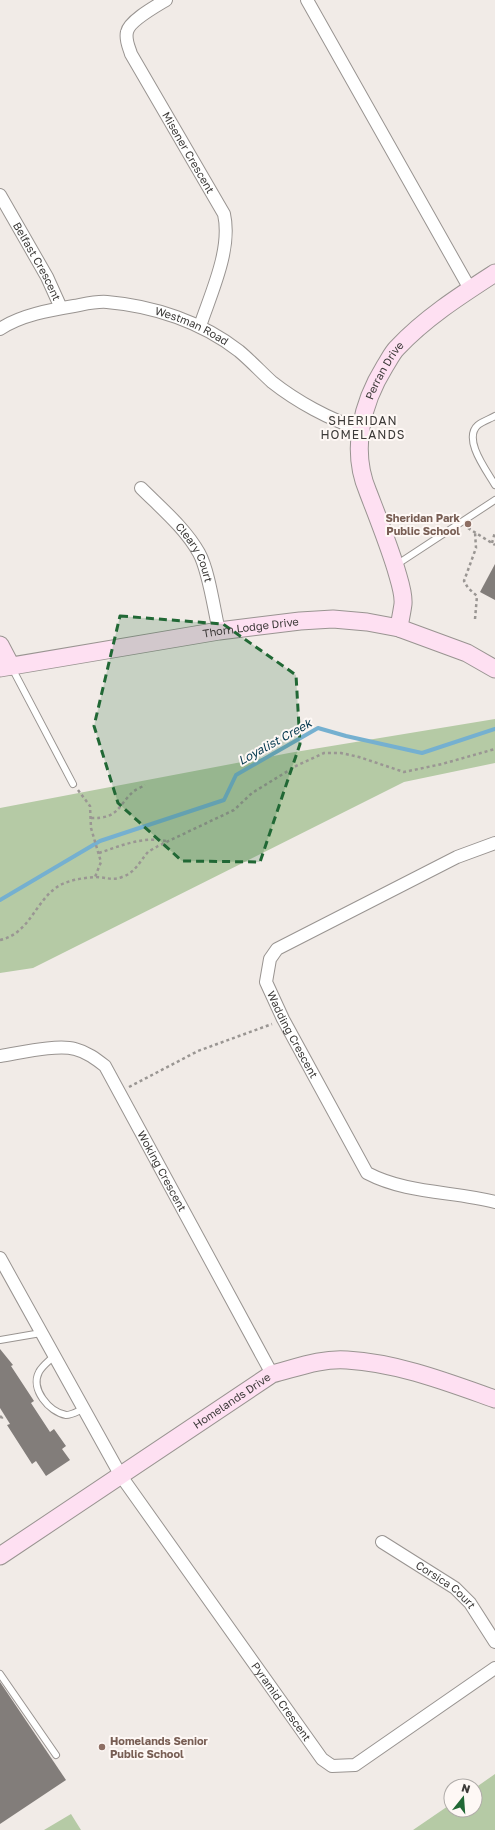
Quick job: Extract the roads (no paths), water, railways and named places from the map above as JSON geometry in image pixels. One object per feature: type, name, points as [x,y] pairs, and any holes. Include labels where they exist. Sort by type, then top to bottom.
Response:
[{"type":"street","name":"Misener Crescent","points":[[166,0],[134,22],[127,30],[126,38],[131,54],[224,214],[227,225],[223,254],[200,326]]},
{"type":"street","points":[[307,0],[470,290]]},
{"type":"street","name":"Belfast Crescent","points":[[0,195],[47,277],[61,308]]},
{"type":"street","name":"Perran Drive","points":[[398,628],[403,603],[400,582],[382,525],[366,490],[360,461],[360,429],[367,401],[379,376],[396,349],[416,329],[495,273]]},
{"type":"street","name":"Westman Road","points":[[0,329],[33,315],[61,308],[106,302],[141,307],[169,314],[200,326],[239,351],[273,383],[324,415],[360,429]]},
{"type":"street","name":"Cleary Court","points":[[141,488],[183,530],[199,554],[208,583],[219,631]]},
{"type":"street","name":"Thorn Lodge Drive","points":[[5,667],[219,631],[300,621],[333,620],[366,622],[398,628],[467,652],[495,669]]},
{"type":"street","points":[[0,645],[5,667]]},
{"type":"street","name":"Wadding Crescent","points":[[495,843],[457,857],[277,949],[270,959],[266,982],[283,1019],[367,1173],[378,1179],[402,1187],[495,1202]]},
{"type":"street","name":"Woking Crescent","points":[[0,1056],[64,1047],[76,1049],[94,1057],[105,1066],[272,1374]]},
{"type":"street","points":[[0,1258],[121,1476]]},
{"type":"street","name":"Homelands Drive","points":[[0,1556],[272,1374],[312,1363],[346,1360],[387,1365],[435,1378],[495,1399]]},
{"type":"street","name":"Pyramid Crescent","points":[[121,1476],[322,1759],[332,1766],[355,1765],[495,1668]]},
{"type":"street","name":"Corsica Court","points":[[382,1542],[455,1588],[470,1603],[495,1642]]},
{"type":"lane","points":[[495,416],[478,426],[473,432],[472,441],[495,485]]},
{"type":"lane","points":[[395,566],[495,500]]},
{"type":"lane","points":[[5,667],[72,784]]},
{"type":"lane","points":[[0,1340],[41,1333]]},
{"type":"lane","points":[[54,1356],[39,1373],[37,1384],[38,1391],[48,1406],[61,1413],[71,1414],[83,1409]]},
{"type":"lane","points":[[0,1674],[56,1755]]},
{"type":"waterway","name":"Loyalist Creek","points":[[0,900],[100,841],[224,800],[236,775],[318,728],[346,736],[422,753],[495,729]]},
{"type":"place","name":"Sheridan Park Public School","points":[[468,524]]},
{"type":"place","name":"Homelands Senior Public School","points":[[102,1747]]},
{"type":"district","name":"SHERIDAN HOMELANDS","points":[[363,428]]}]
